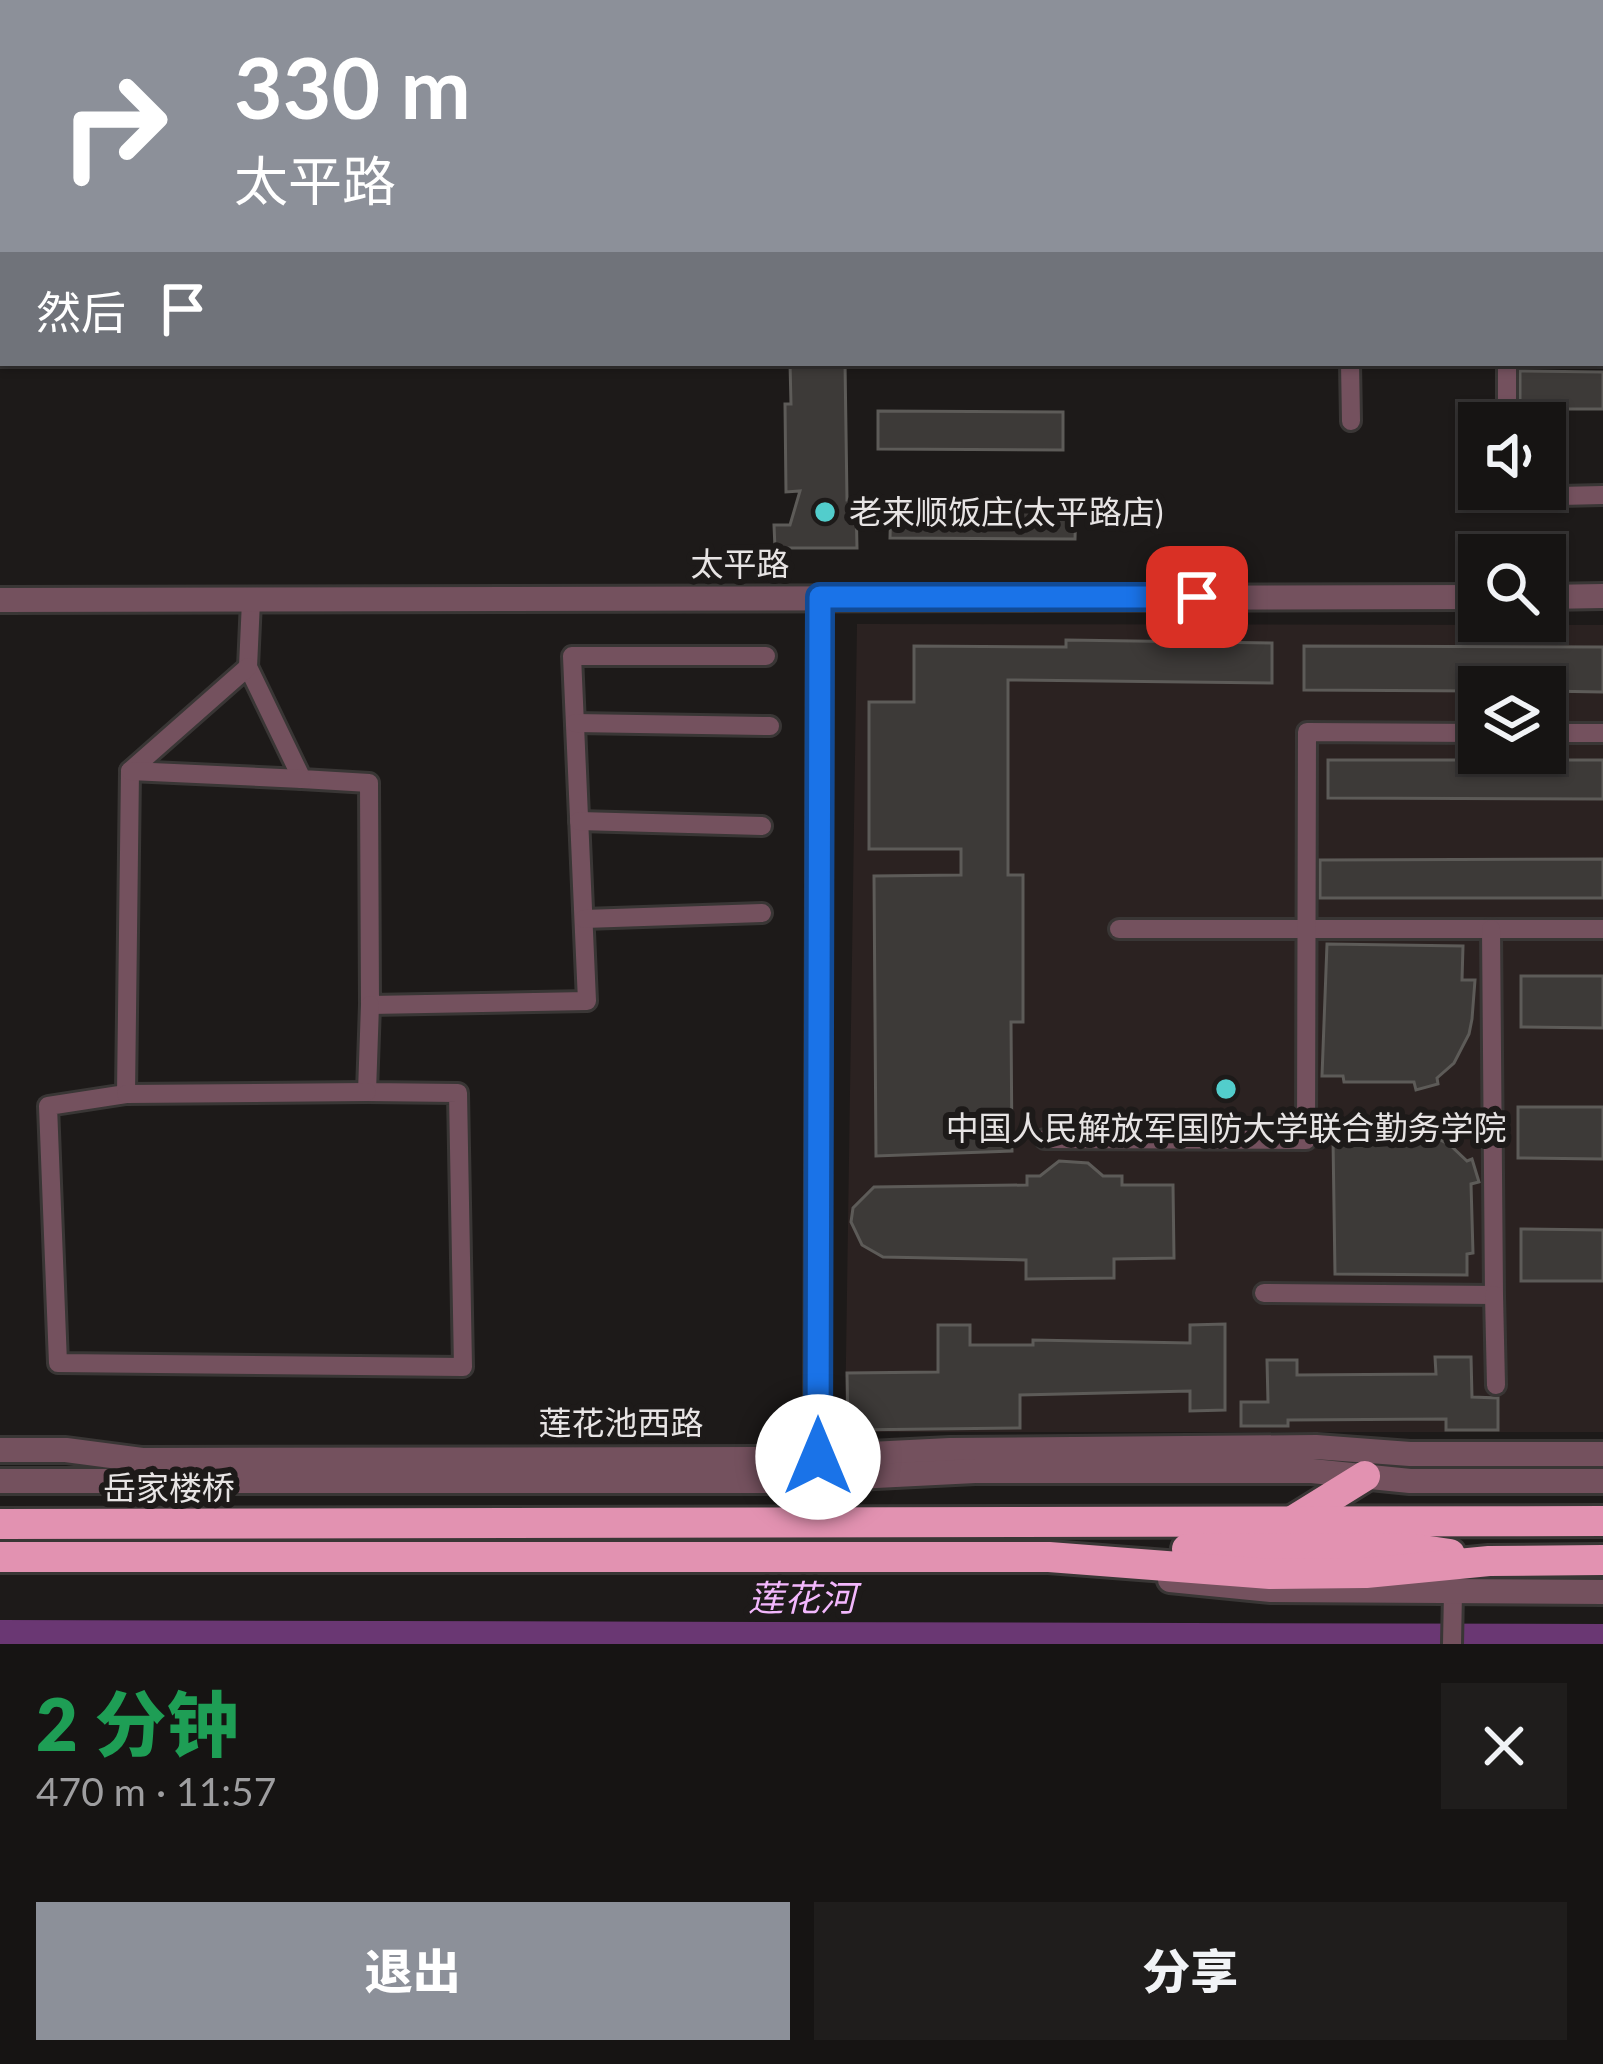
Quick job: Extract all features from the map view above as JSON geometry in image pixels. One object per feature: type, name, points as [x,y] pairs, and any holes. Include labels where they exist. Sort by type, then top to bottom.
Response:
[{"type":"highway","points":[[1294,1520],[1365,1464]]},
{"type":"highway","points":[[1294,1520],[1603,1521]]},
{"type":"highway","name":"岳家楼桥","points":[[0,1525],[1294,1520]]},
{"type":"highway","name":"岳家楼桥","points":[[0,1557],[1049,1558]]},
{"type":"highway","points":[[1049,1558],[1270,1574],[1366,1573],[1489,1561],[1603,1560]]},
{"type":"street","points":[[1350,366],[1351,421]]},
{"type":"street","points":[[1507,366],[1507,402]]},
{"type":"street","points":[[1566,496],[1603,495]]},
{"type":"street","points":[[1566,596],[1603,596]]},
{"type":"street","points":[[818,1457],[820,597]]},
{"type":"street","name":"太平路","points":[[0,601],[1458,597]]},
{"type":"street","points":[[251,601],[248,667],[302,778]]},
{"type":"street","points":[[370,1005],[587,1001],[572,656],[766,656]]},
{"type":"street","points":[[126,1094],[130,771],[248,667]]},
{"type":"street","points":[[575,723],[770,726]]},
{"type":"street","points":[[1045,1139],[1306,1140],[1306,732],[1458,733]]},
{"type":"street","points":[[1566,733],[1603,733]]},
{"type":"street","points":[[130,771],[369,783],[367,1092]]},
{"type":"street","points":[[579,821],[762,826]]},
{"type":"street","points":[[584,919],[762,913]]},
{"type":"street","points":[[1491,928],[1496,1385]]},
{"type":"street","points":[[1119,929],[1603,929]]},
{"type":"street","points":[[458,1093],[463,1367],[58,1363],[48,1106],[126,1094],[458,1093]]},
{"type":"street","points":[[1264,1293],[1494,1295]]},
{"type":"street","name":"莲花池西路","points":[[0,1450],[66,1450],[142,1460],[818,1457],[1316,1447],[1410,1480],[1603,1481]]},
{"type":"street","name":"莲花池西路","points":[[0,1481],[776,1480],[975,1471],[1312,1471],[1365,1464],[1603,1454]]},
{"type":"street","points":[[1049,1558],[1220,1586],[1330,1592],[1603,1592]]},
{"type":"street","points":[[1452,1644],[1453,1592]]},
{"type":"shaded area","name":"中国人民解放军国防大学联合勤务学院","points":[[857,624],[1458,625],[1458,642],[1566,642],[1566,625],[1603,625],[1603,1432],[860,1432],[845,1425]]},
{"type":"building","points":[[790,366],[845,366],[847,500],[856,500],[857,548],[775,548],[774,525],[790,525],[800,491],[786,492],[785,404],[791,404]]},
{"type":"building","points":[[1520,371],[1603,372],[1603,409],[1566,409],[1566,402],[1520,402]]},
{"type":"building","points":[[878,411],[1063,412],[1063,450],[878,449]]},
{"type":"building","points":[[891,500],[1076,501],[1075,539],[890,538]]},
{"type":"building","points":[[1066,640],[1272,643],[1272,683],[1008,680],[1008,875],[1023,875],[1023,1022],[1011,1022],[1012,1151],[876,1156],[874,876],[961,875],[961,849],[869,849],[869,702],[914,702],[914,646],[1066,647]]},
{"type":"building","points":[[1304,646],[1603,647],[1603,692],[1566,691],[1566,666],[1458,666],[1458,691],[1304,690]]},
{"type":"building","points":[[1328,760],[1458,760],[1458,774],[1566,774],[1566,760],[1603,760],[1603,799],[1328,798]]},
{"type":"building","points":[[1603,859],[1603,898],[1320,898],[1320,860]]},
{"type":"building","points":[[1327,944],[1463,946],[1462,980],[1475,980],[1472,1019],[1454,1063],[1437,1078],[1438,1084],[1416,1090],[1414,1082],[1344,1082],[1343,1076],[1322,1076]]},
{"type":"building","points":[[1521,976],[1603,976],[1603,1028],[1521,1027]]},
{"type":"building","points":[[1518,1107],[1603,1107],[1603,1159],[1518,1158]]},
{"type":"building","points":[[1367,1126],[1421,1130],[1450,1145],[1467,1161],[1472,1159],[1479,1182],[1471,1184],[1473,1253],[1467,1254],[1467,1275],[1335,1274],[1333,1139],[1367,1139]]},
{"type":"building","points":[[1059,1161],[1088,1163],[1103,1176],[1122,1176],[1122,1185],[1173,1185],[1174,1258],[1114,1259],[1114,1278],[1026,1279],[1026,1260],[883,1257],[862,1245],[851,1222],[853,1208],[874,1187],[1027,1185],[1027,1176],[1040,1176]]},
{"type":"building","points":[[1521,1229],[1603,1230],[1603,1281],[1521,1281]]},
{"type":"building","points":[[1225,1324],[1225,1410],[1190,1411],[1190,1391],[1020,1395],[1020,1428],[848,1430],[847,1373],[938,1372],[938,1325],[970,1325],[970,1345],[1033,1345],[1033,1340],[1190,1343],[1190,1325]]},
{"type":"building","points":[[1435,1357],[1471,1357],[1472,1397],[1498,1398],[1498,1430],[1446,1430],[1446,1419],[1288,1420],[1288,1426],[1241,1426],[1241,1402],[1268,1402],[1267,1360],[1297,1360],[1297,1375],[1436,1374]]},
{"type":"waterway","name":"莲花河","points":[[0,1635],[1603,1639]]},
{"type":"place","name":"老来顺饭庄(太平路店)","points":[[825,512]]},
{"type":"place","name":"中国人民解放军国防大学联合勤务学院","points":[[1226,1089]]},
{"type":"route","points":[[818,1457],[820,597],[1197,597]]}]
